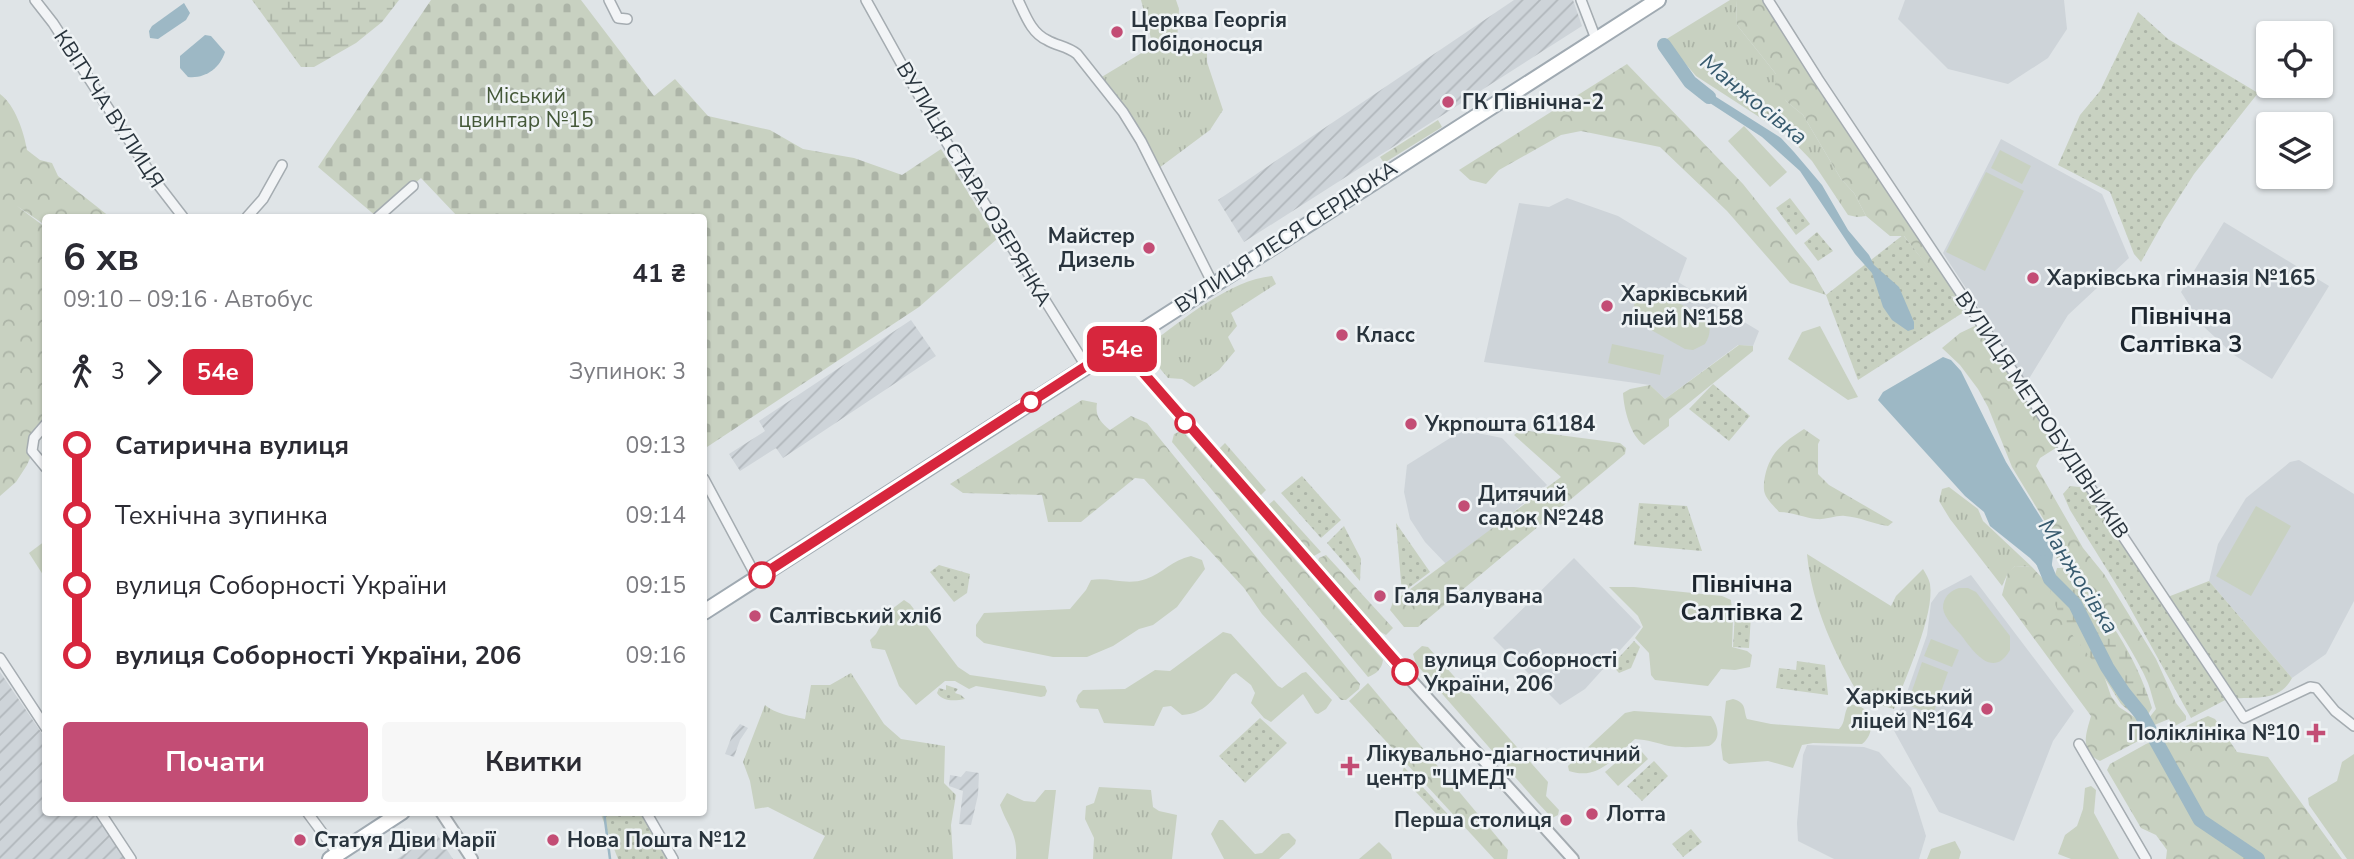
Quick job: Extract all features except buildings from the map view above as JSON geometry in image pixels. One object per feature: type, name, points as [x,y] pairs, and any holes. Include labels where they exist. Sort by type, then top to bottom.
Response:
[{"type":"main road","name":"ВУЛИЦЯ ЛЕСЯ СЕРДЮКА","points":[[707,610],[1654,3]]},
{"type":"main road","points":[[334,856],[396,816]]},
{"type":"street","name":"КВІТУЧА ВУЛИЦЯ","points":[[35,0],[53,23],[156,182],[181,214]]},
{"type":"street","points":[[609,0],[618,18],[627,19]]},
{"type":"street","name":"ВУЛИЦЯ СТАРА ОЗЕРЯНКА","points":[[866,0],[932,119],[1086,366]]},
{"type":"street","points":[[1018,0],[1033,29],[1041,37],[1077,54],[1123,112],[1141,141],[1213,284]]},
{"type":"street","points":[[1581,0],[1596,39]]},
{"type":"street","name":"ВУЛИЦЯ МЕТРОБУДІВНИКІВ","points":[[1768,0],[2244,718],[2310,687],[2316,688],[2335,711],[2354,726]]},
{"type":"street","points":[[250,214],[263,199],[282,165]]},
{"type":"street","points":[[381,214],[413,186]]},
{"type":"street","points":[[1119,345],[1393,660],[1573,859]]},
{"type":"street","points":[[42,429],[34,438],[32,451],[42,463]]},
{"type":"street","points":[[707,485],[757,578]]},
{"type":"street","points":[[0,658],[42,722]]},
{"type":"street","points":[[2079,744],[2146,859]]},
{"type":"street","points":[[103,816],[131,859]]},
{"type":"street","points":[[309,816],[334,856]]},
{"type":"street","points":[[444,816],[472,859]]},
{"type":"street","points":[[648,816],[673,859]]},
{"type":"shaded area","name":"ГК Північна-2","points":[[1514,0],[1573,0],[1582,26],[1244,242],[1218,200]]},
{"type":"shaded area","points":[[1905,0],[2064,0],[2067,29],[2048,58],[2008,84],[1948,69],[1898,19]]},
{"type":"shaded area","name":"Харківська гімназія №165","points":[[2001,139],[2102,194],[2129,258],[2068,315],[2027,382],[1943,253]]},
{"type":"shaded area","name":"Харківський ліцей №158","points":[[1567,198],[1618,216],[1687,258],[1678,282],[1759,331],[1753,346],[1738,345],[1665,399],[1650,385],[1484,362],[1519,203],[1549,207]]},
{"type":"shaded area","points":[[2224,222],[2329,286],[2272,379],[2234,355],[2202,325],[2181,292]]},
{"type":"shaded area","points":[[911,320],[936,356],[783,458],[776,448],[740,471],[729,454],[765,431],[759,421]]},
{"type":"shaded area","name":"Дитячий садок №248","points":[[1463,430],[1502,438],[1547,485],[1447,565],[1425,542],[1410,519],[1404,492],[1407,465]]},
{"type":"shaded area","points":[[2299,460],[2354,494],[2354,601],[2326,654],[2292,678],[2209,581],[2218,544],[2246,498],[2290,462]]},
{"type":"shaded area","points":[[1574,558],[1641,627],[1585,689],[1560,705],[1493,638]]},
{"type":"shaded area","name":"Харківський ліцей №164","points":[[1971,575],[2074,711],[2053,741],[2014,841],[1939,812],[1892,727],[1927,635],[1931,603],[1939,592]]},
{"type":"shaded area","points":[[0,672],[42,734],[42,816],[99,816],[128,859],[0,859]]},
{"type":"shaded area","points":[[740,724],[748,728],[734,757],[725,754],[733,733]]},
{"type":"shaded area","points":[[1807,745],[1864,747],[1879,752],[1911,788],[1926,836],[1919,859],[1834,859],[1798,841],[1803,755]]},
{"type":"shaded area","points":[[966,771],[979,773],[978,795],[971,825],[959,824],[963,791],[949,786],[950,775],[961,777]]},
{"type":"shaded area","points":[[436,833],[453,859],[397,859]]},
{"type":"green space","points":[[252,0],[399,0],[382,22],[356,43],[314,67],[301,67]]},
{"type":"green space","name":"Міський цвинтар №15","points":[[431,0],[581,0],[654,96],[675,79],[708,116],[770,130],[803,149],[854,158],[902,175],[941,149],[997,239],[919,307],[707,447],[707,214],[455,214],[421,178],[380,214],[373,214],[318,167]]},
{"type":"green space","points":[[1141,0],[1176,0],[1179,9],[1177,41],[1182,46],[1200,43],[1207,49],[1207,62],[1223,110],[1210,130],[1159,168],[1100,78],[1153,46]]},
{"type":"green space","points":[[1730,0],[1736,0],[1737,25],[1776,74],[1786,101],[1803,115],[1866,216],[1848,215],[1812,161],[1787,135],[1696,76],[1665,40]]},
{"type":"green space","points":[[1736,0],[1768,0],[1960,292],[1956,297],[1950,296],[1904,236],[1890,236],[1866,216],[1803,115],[1786,101],[1775,85],[1776,74],[1737,25]]},
{"type":"green space","points":[[2138,12],[2168,39],[2256,92],[2256,96],[2194,174],[2141,262],[2134,254],[2110,192],[2058,165],[2080,115],[2100,91]]},
{"type":"green space","points":[[1627,64],[1743,184],[1811,269],[1826,295],[1790,283],[1727,211],[1660,147],[1581,131],[1561,135],[1499,170],[1486,184],[1470,180],[1459,170]]},
{"type":"green space","points":[[0,94],[18,119],[27,150],[40,160],[52,163],[58,176],[106,214],[42,214],[42,223],[17,206],[42,225],[42,431],[27,465],[16,482],[0,496]]},
{"type":"green space","points":[[1438,120],[1442,127],[1384,163],[1380,157]]},
{"type":"green space","points":[[1744,126],[1787,172],[1770,187],[1728,141]]},
{"type":"green space","points":[[2000,150],[2031,166],[2022,184],[1991,168]]},
{"type":"green space","points":[[1986,172],[2024,191],[1985,271],[1946,252]]},
{"type":"green space","points":[[1790,198],[1810,224],[1796,235],[1776,208]]},
{"type":"green space","points":[[1817,232],[1833,251],[1818,261],[1804,243]]},
{"type":"green space","points":[[1903,235],[1964,312],[1858,380],[1826,295]]},
{"type":"green space","points":[[1272,276],[1276,284],[1231,313],[1237,326],[1228,337],[1235,351],[1219,370],[1194,387],[1182,379],[1168,378],[1153,358],[1151,343],[1224,293],[1256,279]]},
{"type":"green space","points":[[1650,291],[1656,291],[1703,316],[1710,330],[1705,344],[1693,350],[1685,349],[1637,322],[1633,311],[1635,301]]},
{"type":"green space","points":[[1981,323],[2062,444],[2040,458],[2036,466],[2083,548],[2104,574],[2156,659],[2176,703],[2186,716],[2186,720],[2173,727],[2169,719],[2152,726],[2149,718],[2156,709],[2148,683],[2135,657],[2088,586],[2069,567],[2059,564],[2056,557],[2058,543],[2012,467],[1988,407],[1960,365],[1942,348],[1960,333]]},
{"type":"green space","points":[[1820,326],[1858,397],[1848,400],[1788,359],[1802,332]]},
{"type":"green space","points":[[1612,344],[1664,355],[1660,375],[1608,363]]},
{"type":"green space","points":[[1739,345],[1753,346],[1753,351],[1669,419],[1669,426],[1644,445],[1639,441],[1629,421],[1623,393],[1650,385],[1665,399]]},
{"type":"green space","points":[[1713,384],[1750,416],[1729,441],[1689,409]]},
{"type":"green space","points":[[1082,400],[1097,403],[1099,418],[1110,430],[1131,416],[1147,423],[1360,684],[1359,689],[1346,700],[1341,700],[1262,614],[1244,588],[1144,479],[1135,478],[1081,522],[1048,522],[1042,495],[963,493],[950,484]]},
{"type":"green space","points":[[1804,429],[1820,440],[1818,474],[1829,485],[1893,522],[1888,526],[1851,517],[1817,519],[1779,512],[1764,492],[1767,468],[1779,448]]},
{"type":"green space","points":[[1520,430],[1620,443],[1626,448],[1625,454],[1418,627],[1404,627],[1390,610],[1393,602],[1561,477],[1514,435]]},
{"type":"green space","points":[[1184,433],[1383,660],[1376,673],[1368,677],[1172,442],[1174,434]]},
{"type":"green space","points":[[1225,443],[1266,490],[1258,498],[1218,450]]},
{"type":"green space","points":[[1302,476],[1341,520],[1321,538],[1281,493]]},
{"type":"green space","points":[[2070,486],[2088,488],[2229,698],[2191,718],[2124,597],[2070,510],[2063,494]]},
{"type":"green space","points":[[1949,487],[1978,509],[1983,521],[2032,567],[2015,566],[2002,586],[1939,501],[1942,489]]},
{"type":"green space","points":[[1274,500],[1321,552],[1312,557],[1267,506]]},
{"type":"green space","points":[[1639,503],[1687,506],[1702,551],[1634,545]]},
{"type":"green space","points":[[2256,506],[2291,526],[2251,596],[2216,576]]},
{"type":"green space","points":[[1396,523],[1430,572],[1402,593]]},
{"type":"green space","points":[[1344,526],[1361,559],[1360,581],[1327,543]]},
{"type":"green space","points":[[42,543],[42,573],[29,553]]},
{"type":"green space","points":[[1807,554],[1891,606],[1896,596],[1923,569],[1930,584],[1928,612],[1894,709],[1862,700],[1852,683],[1819,612]]},
{"type":"green space","points":[[1326,555],[1393,628],[1386,635],[1379,631],[1318,561]]},
{"type":"green space","points":[[1191,556],[1202,560],[1205,569],[1177,607],[1153,625],[1139,629],[1113,646],[1087,657],[1053,657],[984,643],[976,636],[976,625],[984,613],[1070,609],[1091,580],[1139,581]]},
{"type":"green space","points":[[939,565],[970,574],[967,593],[954,602],[930,572]]},
{"type":"green space","points":[[2015,566],[2032,567],[2069,607],[2102,670],[2111,696],[2119,707],[2142,722],[2146,728],[2144,738],[2100,761],[2089,752],[2086,742],[2091,716],[2002,595],[2008,572]]},
{"type":"green space","points":[[2057,568],[2068,568],[2118,634],[2145,688],[2152,708],[2147,716],[2135,716],[2121,704],[2097,666],[2063,623],[2050,593]]},
{"type":"green space","points":[[2209,581],[2292,678],[2281,691],[2266,697],[2232,699],[2165,598]]},
{"type":"green space","points":[[1609,587],[1722,596],[1731,600],[1732,647],[1752,655],[1750,667],[1721,669],[1708,686],[1655,680],[1651,675],[1649,653],[1635,638],[1643,627],[1638,616]]},
{"type":"green space","points":[[1959,588],[1976,592],[2010,636],[2010,650],[2004,659],[1997,663],[1990,663],[1977,655],[1945,615],[1943,604],[1946,598]]},
{"type":"green space","points":[[904,600],[910,604],[958,667],[970,675],[1045,686],[1045,696],[976,686],[969,689],[955,681],[945,681],[916,705],[899,686],[885,650],[872,648],[870,640],[888,612]]},
{"type":"green space","points":[[1735,614],[1751,615],[1749,648],[1733,647]]},
{"type":"green space","points":[[1223,632],[1231,634],[1282,688],[1306,672],[1332,700],[1326,709],[1315,713],[1303,694],[1271,722],[1251,703],[1255,693],[1251,685],[1236,673],[1199,711],[1182,715],[1171,706],[1163,707],[1154,726],[1104,723],[1098,709],[1080,708],[1076,701],[1083,690],[1125,689],[1155,670],[1170,671]]},
{"type":"green space","points":[[1931,639],[1959,650],[1952,667],[1924,656]]},
{"type":"green space","points":[[1634,641],[1640,647],[1631,668],[1619,673],[1612,665]]},
{"type":"green space","points":[[1422,646],[1428,647],[1548,782],[1546,796],[1559,810],[1558,815],[1552,818],[1416,664],[1413,654]]},
{"type":"green space","points":[[1797,661],[1825,665],[1828,695],[1776,688],[1779,668],[1796,670]]},
{"type":"green space","points":[[1922,662],[1948,672],[1933,714],[1907,705]]},
{"type":"green space","points":[[851,673],[884,724],[901,739],[945,746],[944,783],[956,795],[951,825],[953,859],[813,859],[825,836],[768,807],[755,809],[743,762],[765,705],[778,713],[805,719],[811,685],[830,685]]},
{"type":"green space","points":[[1368,683],[1508,850],[1507,859],[1494,859],[1349,701]]},
{"type":"green space","points":[[946,685],[958,689],[955,693],[965,699],[942,698],[937,693],[939,688],[946,690]]},
{"type":"green space","points":[[1733,699],[1743,704],[1747,719],[1771,724],[1839,729],[1849,705],[1857,705],[1863,708],[1870,719],[1870,732],[1862,744],[1802,745],[1793,768],[1768,761],[1729,764],[1723,760],[1721,745],[1726,701]]},
{"type":"green space","points":[[1634,711],[1711,716],[1717,728],[1716,740],[1709,746],[1679,747],[1635,739],[1598,770],[1589,773],[1569,771],[1568,766],[1625,713]]},
{"type":"green space","points":[[2208,716],[2215,719],[2237,752],[2268,757],[2342,859],[2166,859],[2167,850],[2156,835],[2141,828],[2107,770],[2110,764],[2146,744]]},
{"type":"green space","points":[[1260,718],[1287,743],[1245,783],[1219,756]]},
{"type":"green space","points":[[1636,745],[1648,759],[1618,786],[1605,772]]},
{"type":"green space","points":[[2354,754],[2354,859],[2347,859],[2309,805],[2308,798],[2337,781],[2342,762]]},
{"type":"green space","points":[[1654,761],[1668,776],[1642,801],[1627,786]]},
{"type":"green space","points":[[1404,767],[1456,823],[1446,824],[1401,776]]},
{"type":"green space","points":[[2091,786],[2096,790],[2094,813],[2119,859],[2071,859],[2058,854],[2065,835],[2077,826],[2083,809],[2085,788]]},
{"type":"green space","points":[[1099,787],[1151,790],[1153,807],[1177,815],[1172,859],[1093,859],[1094,838],[1085,819],[1086,806],[1094,803]]},
{"type":"green space","points":[[1045,790],[1056,790],[1048,859],[1016,859],[1014,837],[1000,805],[1007,793],[1024,801],[1035,802]]},
{"type":"green space","points":[[602,816],[648,816],[674,859],[618,859]]},
{"type":"green space","points":[[1219,820],[1223,820],[1255,854],[1262,853],[1282,834],[1289,833],[1296,840],[1295,844],[1279,859],[1224,859],[1211,834]]},
{"type":"green space","points":[[1691,829],[1702,842],[1683,857],[1672,844]]},
{"type":"green space","points":[[1955,841],[1961,852],[1959,859],[1927,859],[1931,849]]},
{"type":"green space","points":[[1379,842],[1391,854],[1392,859],[1359,859]]},
{"type":"water","points":[[184,3],[190,13],[186,20],[158,39],[150,38],[149,31],[152,26]]},
{"type":"water","points":[[205,35],[211,36],[225,52],[220,63],[211,71],[188,77],[180,68],[180,56]]},
{"type":"water","points":[[1694,83],[1781,138],[1794,152],[1822,185],[1848,230],[1874,265],[1899,287],[1914,322],[1914,329],[1908,331],[1892,320],[1883,307],[1872,273],[1855,254],[1800,171],[1762,137],[1693,92]]},
{"type":"water","points":[[1943,357],[1951,360],[1961,371],[2006,462],[2055,540],[2050,579],[2030,558],[1990,526],[1984,512],[1965,496],[1878,400],[1883,392]]},
{"type":"waterway","name":"Манжосівка","points":[[1664,45],[1690,82],[1709,97]]},
{"type":"waterway","name":"Манжосівка","points":[[2043,562],[2050,579],[2075,604],[2107,667],[2141,714],[2200,820],[2258,859]]},
{"type":"waterway","points":[[605,816],[610,859]]},
{"type":"bus line","name":"54е","points":[[762,575],[1119,345],[1405,672]]},
{"type":"place","name":"Церква Георгія Побідоносця","points":[[1117,32]]},
{"type":"place","name":"ГК Північна-2","points":[[1448,102]]},
{"type":"place","name":"Майстер Дизель","points":[[1149,248]]},
{"type":"place","name":"Харківська гімназія №165","points":[[2033,278]]},
{"type":"place","name":"Харківський ліцей №158","points":[[1607,306]]},
{"type":"place","name":"Класс","points":[[1342,335]]},
{"type":"place","name":"Укрпошта 61184","points":[[1411,424]]},
{"type":"place","name":"Дитячий садок №248","points":[[1464,506]]},
{"type":"place","name":"Галя Балувана","points":[[1380,596]]},
{"type":"place","name":"Салтівський хліб","points":[[755,616]]},
{"type":"place","name":"вулиця Соборності України, 206","points":[[1405,672]]},
{"type":"place","name":"Харківський ліцей №164","points":[[1987,709]]},
{"type":"place","name":"Поліклініка №10","points":[[2316,733]]},
{"type":"place","name":"Лікувально-діагностичний центр \"ЦМЕД\"","points":[[1350,766]]},
{"type":"place","name":"Лотта","points":[[1592,814]]},
{"type":"place","name":"Перша столиця","points":[[1566,820]]},
{"type":"place","name":"Статуя Діви Марії","points":[[300,840]]},
{"type":"place","name":"Нова Пошта №12","points":[[553,840]]},
{"type":"district","name":"Північна Салтівка 3","points":[[2181,330]]},
{"type":"district","name":"Північна Салтівка 2","points":[[1742,598]]}]
